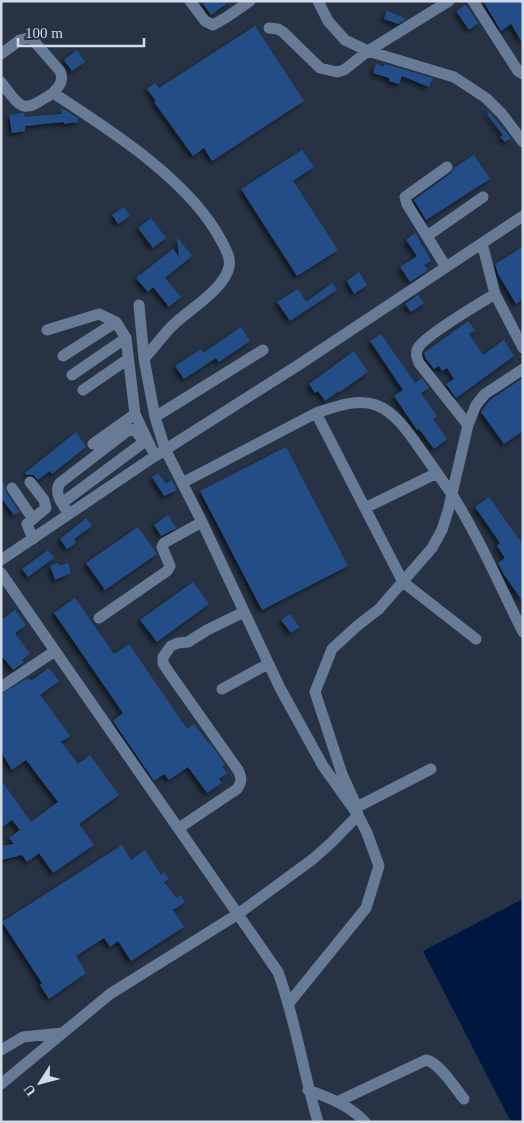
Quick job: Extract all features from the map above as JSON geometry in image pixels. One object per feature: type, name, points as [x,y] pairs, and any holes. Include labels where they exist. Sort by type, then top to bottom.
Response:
[{"type":"lane","points":[[190,1],[206,21],[213,25],[250,1]]},
{"type":"lane","points":[[318,1],[328,21],[346,40],[368,51],[454,77],[470,86],[486,98],[502,114],[523,142]]},
{"type":"lane","points":[[270,28],[284,32],[320,68],[337,72],[344,70],[368,51],[449,1]]},
{"type":"lane","points":[[473,1],[518,70],[523,74]]},
{"type":"lane","points":[[1,54],[20,40],[30,38],[60,71],[62,76],[61,83],[53,93],[27,107],[16,101],[1,82]]},
{"type":"lane","points":[[53,93],[108,129],[164,173],[189,196],[206,217],[229,254],[229,267],[225,277],[215,289],[172,327],[144,359]]},
{"type":"lane","points":[[446,267],[406,204],[405,198],[447,167]]},
{"type":"lane","points":[[426,236],[483,197]]},
{"type":"lane","points":[[1,560],[157,454],[300,364],[523,216]]},
{"type":"lane","points":[[482,243],[495,294],[523,348]]},
{"type":"lane","points":[[468,425],[448,397],[419,363],[416,358],[416,352],[421,344],[432,335],[495,294]]},
{"type":"lane","points":[[139,305],[144,359],[155,417],[157,454]]},
{"type":"lane","points":[[47,330],[99,314],[116,322],[126,338],[135,414],[157,454]]},
{"type":"lane","points":[[63,356],[116,322]]},
{"type":"lane","points":[[72,375],[126,338]]},
{"type":"lane","points":[[155,417],[263,350]]},
{"type":"lane","points":[[83,390],[128,359]]},
{"type":"lane","points":[[289,1002],[366,908],[379,866],[342,774],[315,692],[332,649],[379,609],[432,548],[442,530],[468,425],[476,405],[485,394],[523,369]]},
{"type":"lane","points":[[182,483],[316,413],[347,404],[375,404],[391,413],[408,432],[452,494],[523,632]]},
{"type":"lane","points":[[316,413],[403,582],[476,640]]},
{"type":"lane","points":[[94,444],[135,414]]},
{"type":"lane","points":[[69,514],[62,503],[57,488],[60,483],[130,429],[136,431],[182,483],[280,688],[323,766],[358,811]]},
{"type":"lane","points":[[62,503],[144,442]]},
{"type":"lane","points":[[365,508],[437,473]]},
{"type":"lane","points":[[30,482],[44,500],[46,508],[27,524],[33,539]]},
{"type":"lane","points":[[12,488],[33,519]]},
{"type":"lane","points":[[100,618],[167,571],[169,563],[163,552],[162,547],[164,543],[202,522]]},
{"type":"lane","points":[[1,573],[180,828],[278,972],[289,1002],[308,1090],[318,1122]]},
{"type":"lane","points":[[180,828],[236,789],[241,784],[242,777],[168,671],[163,663],[163,657],[171,646],[188,642],[207,630],[244,612]]},
{"type":"lane","points":[[1,687],[55,651]]},
{"type":"lane","points":[[222,689],[268,664]]},
{"type":"lane","points":[[1,1084],[110,994],[238,914],[313,859],[332,842],[358,811],[431,769]]},
{"type":"lane","points":[[1,1050],[23,1037],[62,1033]]},
{"type":"lane","points":[[339,1102],[426,1060],[432,1061],[438,1067],[464,1099]]},
{"type":"lane","points":[[308,1090],[339,1102],[351,1109],[365,1122]]},
{"type":"water","points":[[523,899],[523,1122],[511,1122],[423,951]]},
{"type":"building","points":[[201,1],[230,1],[211,15]]},
{"type":"building","points":[[483,1],[523,1],[523,44],[511,24],[501,31]]},
{"type":"building","points":[[466,5],[478,23],[469,30],[456,11]]},
{"type":"building","points":[[387,11],[405,18],[405,20],[398,24],[384,19]]},
{"type":"building","points":[[255,26],[304,101],[212,161],[204,148],[193,156],[154,102],[156,101],[147,89],[155,83],[159,88]]},
{"type":"building","points":[[77,50],[85,62],[72,71],[64,60]]},
{"type":"building","points":[[376,64],[384,67],[385,64],[433,78],[429,87],[402,76],[399,84],[389,81],[389,78],[373,73]]},
{"type":"building","points":[[61,108],[78,118],[78,122],[25,126],[25,131],[12,133],[9,115],[24,113],[25,117],[62,114]]},
{"type":"building","points":[[489,112],[511,138],[505,142],[500,137],[503,135],[487,114]]},
{"type":"building","points":[[302,150],[314,167],[293,181],[338,250],[297,276],[241,189]]},
{"type":"building","points":[[474,155],[490,179],[426,220],[414,200],[451,173],[454,168]]},
{"type":"building","points":[[124,207],[130,216],[118,224],[112,215]]},
{"type":"building","points":[[151,218],[166,238],[153,248],[138,228]]},
{"type":"building","points":[[415,233],[431,261],[424,265],[428,270],[410,282],[400,267],[417,256],[406,240]]},
{"type":"building","points":[[177,237],[192,256],[165,278],[181,297],[169,307],[153,287],[148,292],[136,278],[173,249],[179,257]]},
{"type":"building","points":[[523,247],[523,299],[516,304],[498,274],[495,264]]},
{"type":"building","points":[[359,272],[367,285],[354,294],[347,281]]},
{"type":"building","points":[[332,283],[337,290],[290,321],[277,302],[298,289],[306,302]]},
{"type":"building","points":[[418,295],[424,303],[411,312],[405,304]]},
{"type":"building","points":[[468,321],[475,330],[469,334],[483,355],[504,340],[514,356],[456,398],[446,384],[454,379],[447,368],[442,371],[439,366],[434,369],[424,353]]},
{"type":"building","points":[[241,327],[250,341],[219,362],[216,358],[184,379],[175,366],[201,349],[203,353]]},
{"type":"building","points":[[381,334],[415,383],[422,378],[429,388],[421,393],[437,416],[433,419],[447,439],[434,449],[419,429],[417,430],[394,396],[403,390],[370,341]]},
{"type":"building","points":[[354,351],[368,372],[325,401],[318,391],[315,393],[309,384]]},
{"type":"building","points":[[523,378],[523,431],[504,444],[481,412],[490,400]]},
{"type":"building","points":[[76,432],[86,447],[52,474],[50,471],[38,480],[33,475],[25,473]]},
{"type":"building","points":[[286,447],[348,566],[262,610],[200,491]]},
{"type":"building","points":[[158,473],[166,484],[172,480],[177,490],[164,496],[152,477]]},
{"type":"building","points":[[1,481],[19,512],[14,515],[1,498]]},
{"type":"building","points":[[489,497],[523,545],[523,602],[498,563],[505,558],[497,546],[500,543],[475,507]]},
{"type":"building","points":[[168,515],[176,528],[161,536],[154,525]]},
{"type":"building","points":[[86,518],[92,526],[74,539],[76,543],[67,549],[60,539]]},
{"type":"building","points":[[138,527],[157,554],[105,590],[86,563]]},
{"type":"building","points":[[48,550],[54,558],[28,577],[22,569]]},
{"type":"building","points":[[58,563],[60,566],[68,563],[71,573],[55,580],[50,566]]},
{"type":"building","points":[[193,582],[209,604],[157,642],[140,620]]},
{"type":"building","points":[[75,598],[114,654],[129,644],[187,729],[194,724],[210,743],[225,764],[222,766],[227,773],[219,779],[222,783],[207,793],[188,767],[169,780],[164,774],[154,781],[113,721],[123,713],[54,613]]},
{"type":"building","points":[[15,610],[26,625],[15,633],[30,654],[22,660],[24,662],[13,670],[1,655],[1,620]]},
{"type":"building","points":[[290,614],[299,627],[291,633],[281,620]]},
{"type":"building","points":[[49,668],[59,681],[40,695],[70,736],[61,742],[78,764],[90,755],[119,795],[79,824],[94,845],[53,873],[39,853],[27,862],[22,855],[1,860],[1,846],[14,844],[9,838],[20,830],[12,820],[1,828],[1,780],[31,822],[58,802],[26,760],[12,770],[1,752],[1,694],[28,678],[31,681]]},
{"type":"building","points":[[122,845],[131,860],[145,850],[161,875],[164,872],[169,879],[164,882],[176,898],[181,895],[185,902],[173,910],[184,927],[131,961],[118,941],[110,947],[104,938],[76,956],[86,973],[49,999],[40,985],[42,983],[2,922]]}]
